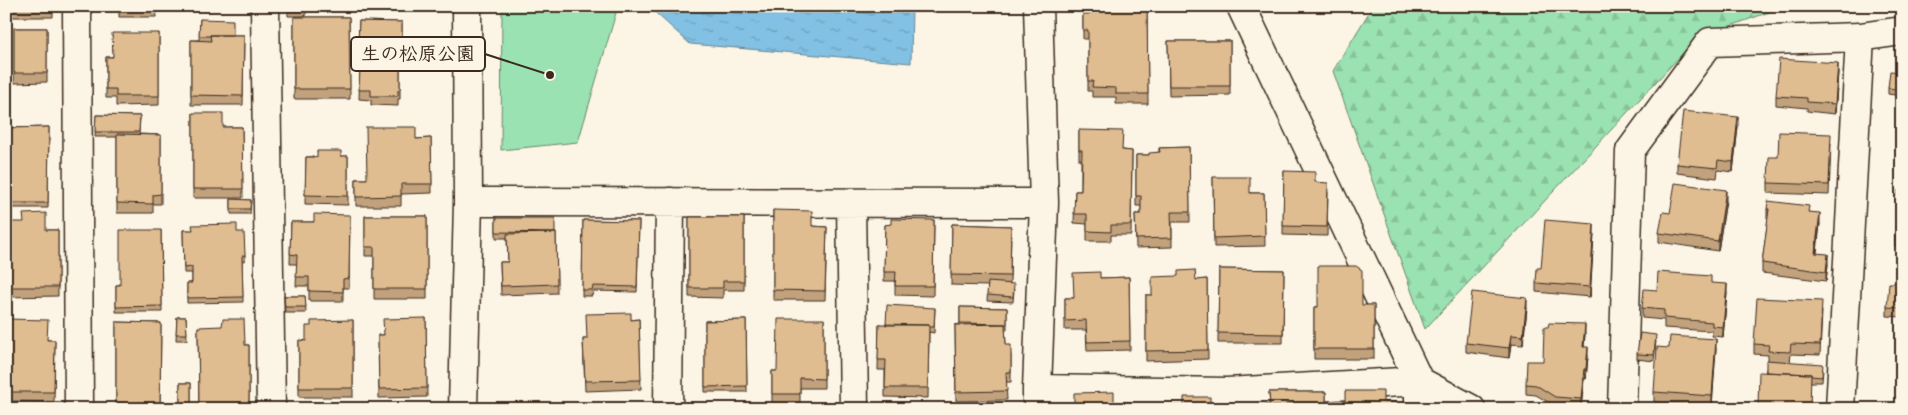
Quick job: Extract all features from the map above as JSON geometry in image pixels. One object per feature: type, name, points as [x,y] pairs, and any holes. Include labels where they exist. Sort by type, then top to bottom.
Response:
[{"type":"street","points":[[77,6],[79,409]]},
{"type":"street","points":[[265,6],[270,409]]},
{"type":"street","points":[[463,409],[468,202],[466,6]]},
{"type":"street","points":[[1038,6],[1044,203],[1037,399],[1227,400],[1419,381],[1471,409]]},
{"type":"street","points":[[1241,6],[1419,381],[1419,409]]},
{"type":"street","points":[[1622,409],[1630,151],[1710,42],[1860,37],[1902,31]]},
{"type":"street","points":[[1840,409],[1860,37]]},
{"type":"street","points":[[468,202],[1044,203]]},
{"type":"street","points":[[668,409],[670,202]]},
{"type":"street","points":[[852,203],[854,409]]},
{"type":"green space","points":[[502,6],[618,6],[578,142],[501,150]]},
{"type":"green space","points":[[1373,6],[1786,6],[1697,38],[1425,329],[1333,71]]},
{"type":"water","points":[[648,6],[912,6],[911,63],[690,44]]},
{"type":"building","points":[[53,6],[53,7],[8,7]]},
{"type":"building","points":[[156,6],[156,7],[119,7]]},
{"type":"building","points":[[288,6],[306,6],[306,11],[288,11]]},
{"type":"building","points":[[1091,6],[1147,6],[1148,94],[1116,94],[1116,88],[1092,87],[1093,81],[1088,81],[1088,30],[1083,30],[1083,14],[1091,14]]},
{"type":"building","points":[[294,17],[349,17],[350,89],[294,89]]},
{"type":"building","points":[[200,19],[233,20],[233,35],[199,36]]},
{"type":"building","points":[[359,21],[402,22],[402,46],[398,46],[398,59],[370,59],[371,44],[358,44]]},
{"type":"building","points":[[14,28],[47,28],[47,73],[14,73]]},
{"type":"building","points":[[112,33],[159,33],[159,96],[116,96],[116,89],[106,89],[106,57],[113,57]]},
{"type":"building","points":[[210,35],[244,35],[243,96],[191,95],[191,40],[211,41]]},
{"type":"building","points":[[1168,41],[1230,41],[1230,86],[1169,86]]},
{"type":"building","points":[[1779,59],[1838,63],[1835,104],[1807,102],[1807,98],[1776,96]]},
{"type":"building","points":[[360,67],[400,67],[400,89],[398,90],[398,96],[371,96],[371,90],[359,90]]},
{"type":"building","points":[[1890,71],[1902,72],[1902,90],[1888,88]]},
{"type":"building","points":[[1683,111],[1738,117],[1733,162],[1718,160],[1717,168],[1677,164]]},
{"type":"building","points":[[193,113],[223,113],[223,127],[242,127],[243,189],[193,189]]},
{"type":"building","points":[[96,115],[140,116],[139,132],[95,132]]},
{"type":"building","points":[[49,127],[48,203],[6,203],[6,128]]},
{"type":"building","points":[[366,127],[416,127],[416,139],[431,138],[432,184],[401,184],[401,196],[356,197],[356,179],[367,179]]},
{"type":"building","points":[[1079,130],[1123,131],[1122,150],[1132,151],[1131,225],[1111,225],[1111,232],[1087,231],[1087,214],[1074,214],[1075,191],[1081,191],[1082,150],[1079,150]]},
{"type":"building","points":[[1779,132],[1831,134],[1829,185],[1768,183],[1769,157],[1778,157]]},
{"type":"building","points":[[117,134],[161,135],[161,194],[153,195],[153,204],[117,203]]},
{"type":"building","points":[[1189,147],[1190,212],[1171,212],[1172,238],[1136,239],[1135,214],[1141,214],[1141,196],[1136,196],[1136,155],[1149,155],[1149,153],[1160,152],[1159,148]]},
{"type":"building","points":[[317,151],[341,151],[341,156],[348,156],[348,196],[305,195],[306,157],[317,157]]},
{"type":"building","points":[[1284,171],[1315,172],[1315,182],[1328,183],[1327,227],[1283,226]]},
{"type":"building","points":[[1213,177],[1250,177],[1250,193],[1264,193],[1265,236],[1214,238]]},
{"type":"building","points":[[1675,183],[1726,190],[1718,241],[1659,233],[1663,212],[1670,213]]},
{"type":"building","points":[[1898,190],[1902,190],[1902,237],[1895,237]]},
{"type":"building","points":[[231,199],[251,200],[250,209],[231,209]]},
{"type":"building","points":[[1768,201],[1809,206],[1808,212],[1820,213],[1815,253],[1828,254],[1826,272],[1762,263],[1769,209],[1767,209]]},
{"type":"building","points":[[773,210],[812,211],[812,226],[827,227],[825,291],[773,290]]},
{"type":"building","points":[[46,213],[46,230],[58,230],[58,287],[6,287],[7,222],[24,222],[23,214]]},
{"type":"building","points":[[314,214],[350,215],[349,278],[343,279],[343,292],[309,291],[309,277],[296,277],[297,255],[290,254],[291,222],[314,222]]},
{"type":"building","points":[[365,216],[427,216],[427,289],[374,289],[374,247],[365,247]]},
{"type":"building","points":[[689,217],[744,217],[744,281],[723,281],[723,288],[689,288]]},
{"type":"building","points":[[496,218],[555,218],[555,233],[496,232]]},
{"type":"building","points":[[891,219],[934,220],[933,286],[895,286],[896,272],[884,272],[885,225],[891,224]]},
{"type":"building","points":[[583,220],[639,221],[637,287],[593,286],[592,290],[582,290]]},
{"type":"building","points":[[1545,220],[1594,224],[1590,287],[1536,283],[1537,268],[1541,268]]},
{"type":"building","points":[[237,224],[237,232],[244,232],[245,255],[242,256],[243,297],[187,298],[187,283],[192,283],[192,267],[184,268],[183,230],[193,230],[192,225]]},
{"type":"building","points":[[952,224],[1011,226],[1010,276],[951,275]]},
{"type":"building","points":[[120,230],[161,230],[162,306],[116,307],[116,285],[120,285]]},
{"type":"building","points":[[556,233],[557,284],[501,286],[500,262],[508,262],[507,234]]},
{"type":"building","points":[[1898,256],[1902,256],[1902,308],[1887,307],[1889,283],[1896,283]]},
{"type":"building","points":[[1318,266],[1356,266],[1362,270],[1362,305],[1374,305],[1374,349],[1314,349],[1314,307],[1318,307]]},
{"type":"building","points":[[1219,269],[1284,270],[1283,334],[1218,333]]},
{"type":"building","points":[[1195,270],[1196,280],[1207,279],[1208,350],[1146,351],[1146,295],[1152,295],[1152,277],[1178,276],[1178,271]]},
{"type":"building","points":[[1100,272],[1100,278],[1129,277],[1130,341],[1087,342],[1086,320],[1065,321],[1065,298],[1074,298],[1073,273]]},
{"type":"building","points":[[1658,272],[1711,276],[1711,283],[1727,284],[1723,327],[1712,326],[1712,322],[1664,318],[1664,310],[1642,308],[1644,289],[1657,290]]},
{"type":"building","points":[[988,282],[1014,284],[1013,297],[987,295]]},
{"type":"building","points":[[1472,292],[1527,298],[1523,336],[1511,335],[1509,348],[1466,343]]},
{"type":"building","points":[[284,296],[305,296],[306,307],[285,307]]},
{"type":"building","points":[[1757,298],[1822,301],[1820,345],[1791,344],[1790,352],[1768,351],[1769,345],[1754,344]]},
{"type":"building","points":[[887,305],[935,308],[934,327],[929,327],[929,325],[886,325]]},
{"type":"building","points":[[960,307],[1007,308],[1007,324],[960,323]]},
{"type":"building","points":[[631,313],[631,320],[639,319],[641,380],[585,381],[583,339],[587,339],[586,314]]},
{"type":"building","points":[[177,317],[186,317],[187,334],[176,334]]},
{"type":"building","points":[[426,318],[427,388],[379,389],[378,335],[384,335],[383,319]]},
{"type":"building","points":[[7,319],[48,320],[47,340],[55,340],[54,392],[6,392]]},
{"type":"building","points":[[223,319],[244,319],[245,345],[249,345],[249,403],[199,404],[198,327],[222,326]]},
{"type":"building","points":[[778,319],[824,319],[824,379],[800,378],[800,394],[772,394],[772,371],[777,371]]},
{"type":"building","points":[[353,320],[353,388],[299,388],[299,340],[306,341],[306,326],[311,326],[311,321]]},
{"type":"building","points":[[746,320],[747,386],[705,387],[705,321]]},
{"type":"building","points":[[116,322],[161,323],[160,404],[116,403]]},
{"type":"building","points":[[1549,323],[1585,324],[1583,347],[1588,347],[1581,399],[1555,397],[1536,385],[1526,384],[1527,361],[1543,361],[1544,327],[1548,327]]},
{"type":"building","points":[[879,324],[929,325],[928,388],[885,388],[886,360],[878,360]]},
{"type":"building","points":[[1005,324],[1006,345],[1011,345],[1011,372],[1006,372],[1007,391],[956,392],[955,325]]},
{"type":"building","points":[[1640,333],[1656,335],[1654,355],[1637,354]]},
{"type":"building","points":[[1670,336],[1716,339],[1712,396],[1654,392],[1657,347],[1669,348]]},
{"type":"building","points":[[1902,336],[1902,388],[1899,388]]},
{"type":"building","points":[[1766,360],[1823,364],[1822,377],[1811,376],[1811,374],[1766,372]]},
{"type":"building","points":[[1759,372],[1811,374],[1810,409],[1752,409],[1752,406],[1758,406]]},
{"type":"building","points":[[180,383],[191,383],[191,404],[180,404]]},
{"type":"building","points":[[1345,391],[1383,391],[1383,402],[1396,402],[1396,409],[1345,409]]},
{"type":"building","points":[[1114,392],[1114,402],[1131,402],[1131,409],[1074,409],[1074,393]]},
{"type":"building","points":[[1269,392],[1326,392],[1326,406],[1317,406],[1317,404],[1286,404],[1286,406],[1270,406]]},
{"type":"building","points":[[1184,397],[1210,397],[1210,409],[1184,409]]},
{"type":"building","points":[[1894,403],[1902,404],[1902,409],[1893,409]]},
{"type":"building","points":[[1286,404],[1317,404],[1317,409],[1285,409]]},
{"type":"building","points":[[525,405],[562,406],[562,409],[525,409]]},
{"type":"building","points":[[359,406],[419,406],[419,409],[359,409]]},
{"type":"place","name":"生の松原公園","points":[[550,75]]}]
